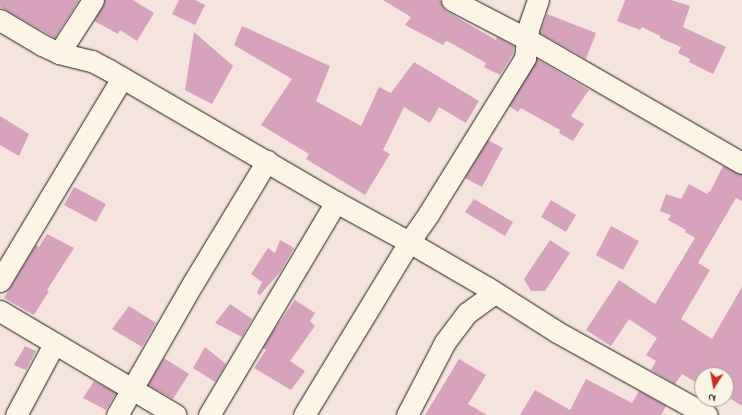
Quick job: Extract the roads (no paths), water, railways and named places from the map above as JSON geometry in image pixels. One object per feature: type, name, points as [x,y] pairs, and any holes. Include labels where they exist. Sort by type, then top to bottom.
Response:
[{"type":"street","points":[[59,53],[93,0]]},
{"type":"street","points":[[452,0],[527,39],[742,163]]},
{"type":"street","points":[[304,415],[409,242],[433,207],[525,58],[528,29],[538,0]]},
{"type":"street","points":[[0,20],[59,53],[92,61],[336,202],[409,242],[557,332],[708,415]]},
{"type":"street","points":[[0,281],[122,78]]},
{"type":"street","points":[[117,415],[193,283],[267,161]]},
{"type":"street","points":[[209,415],[336,202]]},
{"type":"street","points":[[407,415],[445,342],[467,313],[495,293]]},
{"type":"street","points":[[0,312],[176,415]]},
{"type":"street","points":[[16,415],[54,344]]}]
